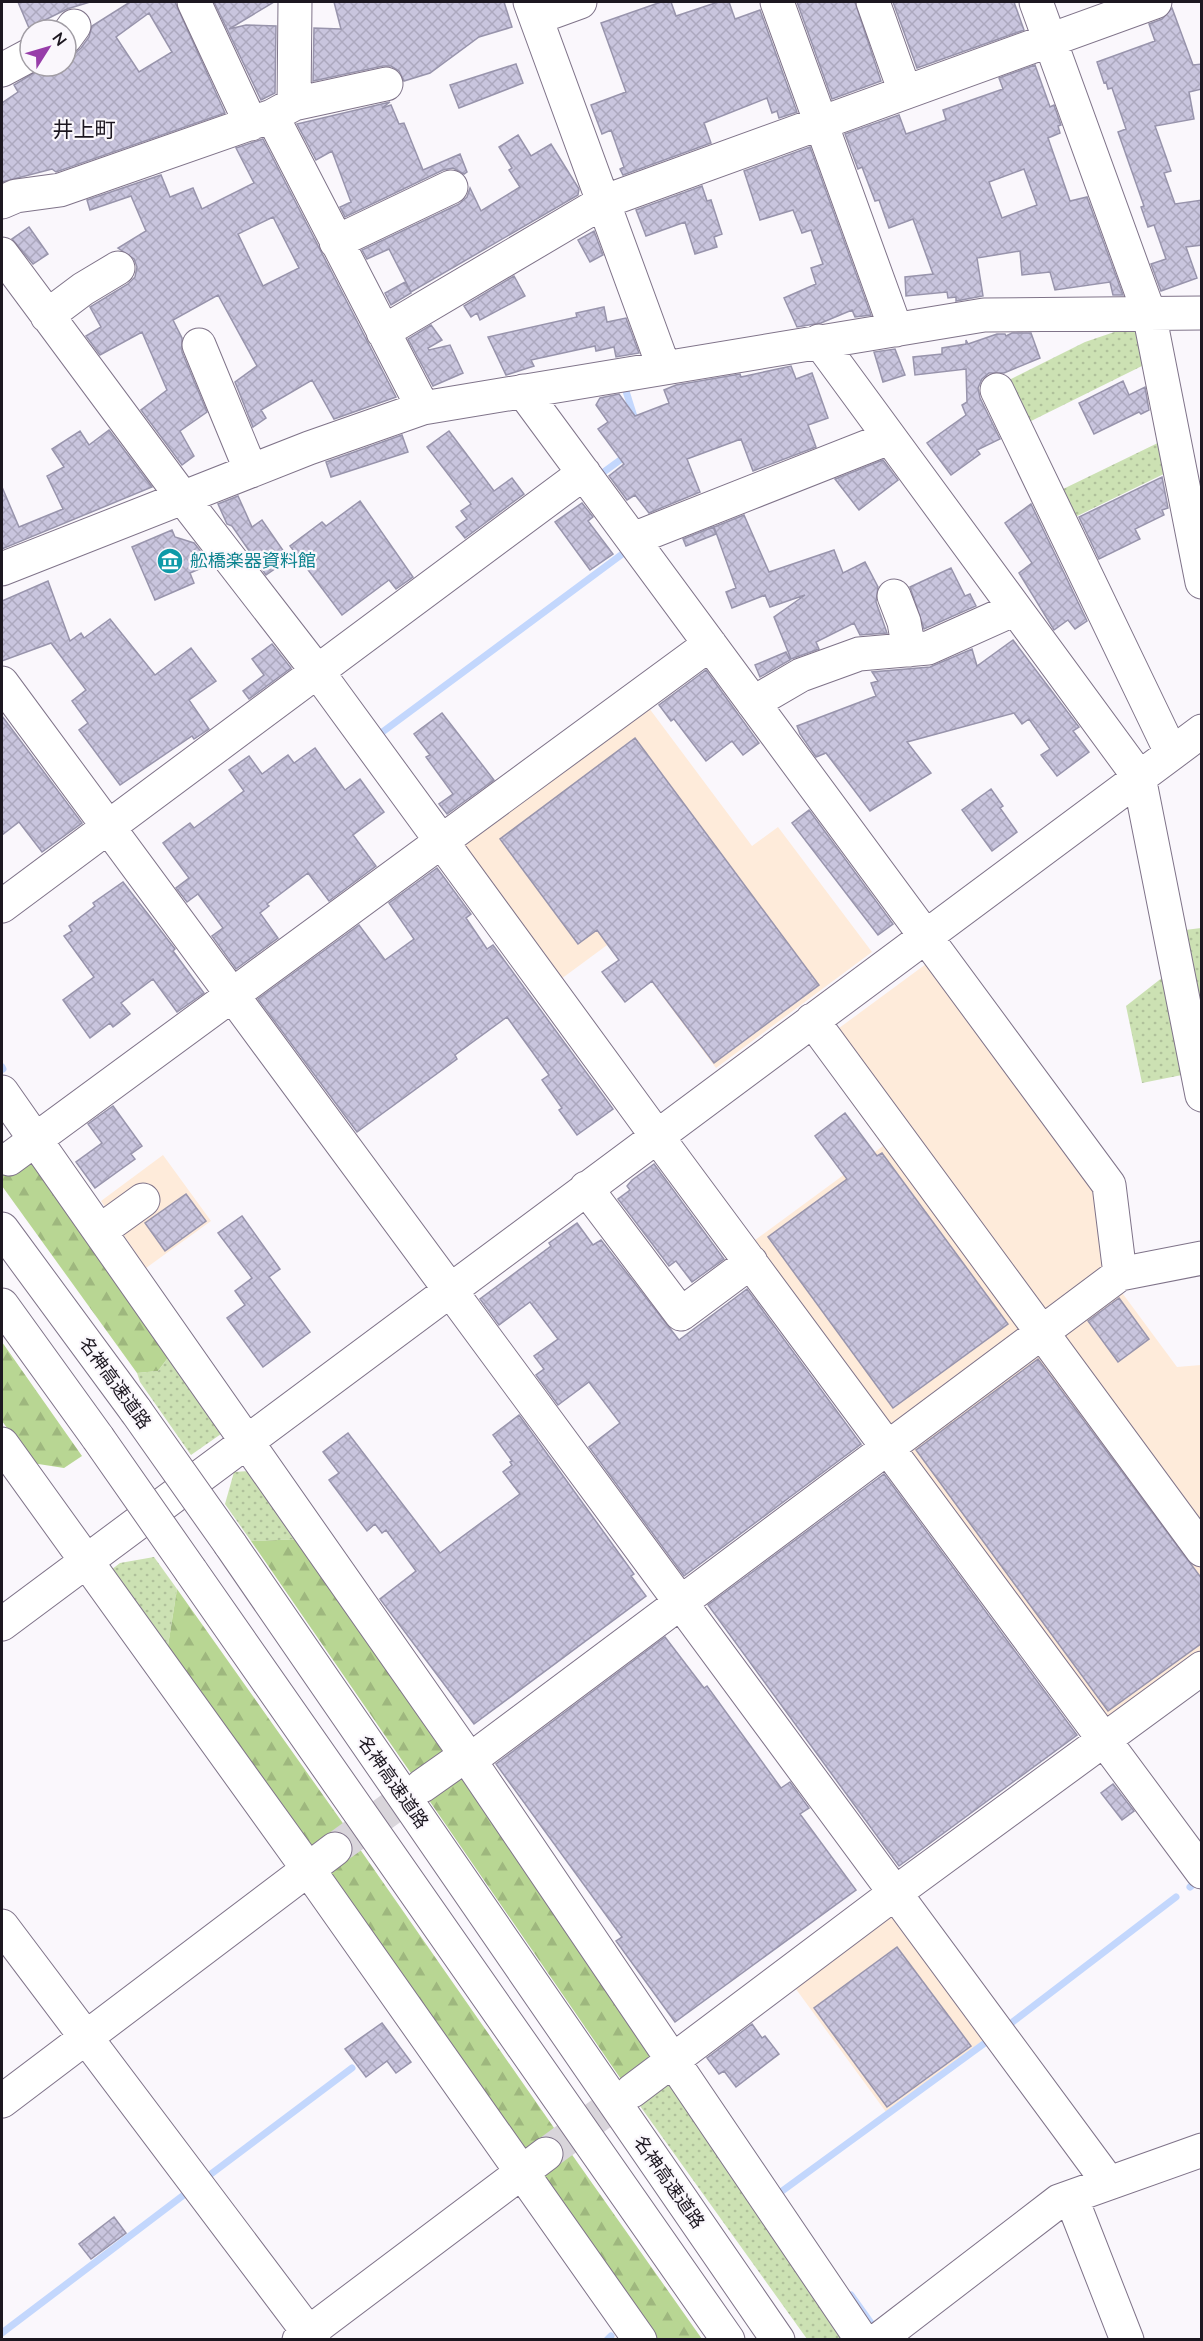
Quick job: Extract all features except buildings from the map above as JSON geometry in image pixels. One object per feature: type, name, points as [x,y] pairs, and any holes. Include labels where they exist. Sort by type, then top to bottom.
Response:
[{"type":"main road","points":[[194,2],[272,115],[423,408]]},
{"type":"main road","points":[[272,115],[295,2]]},
{"type":"main road","points":[[580,2],[533,10],[664,368]]},
{"type":"main road","points":[[777,2],[896,330]]},
{"type":"main road","points":[[873,2],[905,92]]},
{"type":"main road","points":[[1036,2],[1149,314],[1202,582]]},
{"type":"main road","points":[[383,332],[603,202],[1155,2]]},
{"type":"main road","points":[[2,70],[18,61]]},
{"type":"main road","points":[[2,202],[16,196],[60,190],[272,115],[386,84]]},
{"type":"main road","points":[[336,242],[451,187]]},
{"type":"main road","points":[[2,254],[183,498],[317,671],[656,1135],[889,1446],[1202,1872]]},
{"type":"main road","points":[[47,315],[83,289],[118,268]]},
{"type":"main road","points":[[2,570],[251,471],[423,408],[819,340],[984,315],[1202,313]]},
{"type":"main road","points":[[819,340],[1139,777],[1202,1095]]},
{"type":"main road","points":[[199,345],[251,471]]},
{"type":"main road","points":[[997,390],[1171,752]]},
{"type":"main road","points":[[523,391],[1109,1185],[1120,1274]]},
{"type":"main road","points":[[633,539],[889,438]]},
{"type":"main road","points":[[2,906],[584,473]]},
{"type":"main road","points":[[894,596],[904,622],[909,650]]},
{"type":"main road","points":[[753,703],[801,675],[859,654],[928,648],[1015,609]]},
{"type":"main road","points":[[9,1159],[710,644]]},
{"type":"main road","points":[[2,683],[1109,2183]]},
{"type":"main road","points":[[2,1624],[245,1440],[1202,731]]},
{"type":"main road","points":[[812,1020],[1202,1550]]},
{"type":"main road","points":[[2,1092],[468,1757],[862,2340]]},
{"type":"main road","points":[[586,1188],[681,1314],[751,1262]]},
{"type":"main road","points":[[100,1231],[143,1200]]},
{"type":"main road","name":"名神高速道路","points":[[2,1229],[136,1411],[230,1544],[778,2340]]},
{"type":"main road","points":[[422,1786],[468,1757],[681,1602],[1120,1274],[1202,1258]]},
{"type":"main road","points":[[2,1305],[98,1438],[728,2340]]},
{"type":"main road","points":[[2,1444],[308,1869],[534,2163],[640,2340]]},
{"type":"main road","points":[[632,2091],[895,1893],[1202,1668]]},
{"type":"main road","points":[[2,2101],[335,1849]]},
{"type":"main road","points":[[2,1926],[307,2337],[534,2163]]},
{"type":"main road","points":[[878,2340],[1059,2201],[1202,2150]]},
{"type":"main road","points":[[1071,2197],[1127,2340]]},
{"type":"shaded area","points":[[646,704],[752,846],[778,827],[872,952],[716,1068],[618,937],[557,982],[459,843]]},
{"type":"shaded area","points":[[926,964],[1101,1189],[1111,1268],[890,1433],[751,1243],[883,1146],[812,1048]]},
{"type":"shaded area","points":[[163,1155],[211,1221],[146,1268],[101,1201]]},
{"type":"shaded area","points":[[1120,1290],[1177,1367],[1201,1365],[1201,1660],[1106,1731],[901,1451]]},
{"type":"shaded area","points":[[898,1909],[990,2035],[886,2112],[793,1985]]},
{"type":"green space","points":[[1132,326],[1146,326],[1152,361],[1019,427],[999,385],[1085,342]]},
{"type":"green space","points":[[1168,438],[1174,469],[1071,519],[1057,492]]},
{"type":"green space","points":[[1201,928],[1201,1031],[1177,931]]},
{"type":"green space","points":[[1172,970],[1192,1073],[1142,1083],[1126,1006]]},
{"type":"green space","points":[[34,1159],[173,1351],[158,1371],[137,1373],[2,1186],[2,1175],[20,1161]]},
{"type":"green space","points":[[2,1342],[82,1456],[64,1468],[32,1463],[2,1421]]},
{"type":"green space","points":[[173,1351],[223,1424],[221,1434],[191,1455],[140,1382],[137,1373],[158,1371]]},
{"type":"green space","points":[[249,1471],[302,1539],[251,1541],[225,1504],[234,1472]]},
{"type":"green space","points":[[302,1539],[449,1755],[417,1782],[251,1541]]},
{"type":"green space","points":[[154,1557],[177,1589],[167,1652],[111,1570],[120,1563]]},
{"type":"green space","points":[[177,1589],[347,1829],[317,1851],[309,1852],[167,1652]]},
{"type":"green space","points":[[456,1770],[655,2059],[625,2085],[424,1793]]},
{"type":"green space","points":[[357,1845],[559,2135],[531,2154],[521,2153],[326,1876],[330,1866]]},
{"type":"green space","points":[[668,2079],[838,2325],[840,2339],[807,2339],[635,2099]]},
{"type":"green space","points":[[568,2149],[702,2339],[654,2339],[538,2171]]},
{"type":"waterway","points":[[625,388],[636,423]]},
{"type":"waterway","points":[[601,474],[627,455]]},
{"type":"waterway","points":[[377,736],[625,552]]},
{"type":"waterway","points":[[1190,1887],[1197,1881]]},
{"type":"waterway","points":[[1006,2027],[1176,1897]]},
{"type":"waterway","points":[[778,2194],[989,2040]]},
{"type":"waterway","points":[[203,2180],[352,2068]]},
{"type":"waterway","points":[[2,2333],[189,2191]]},
{"type":"waterway","points":[[851,2295],[876,2330]]},
{"type":"waterway","points":[[607,2340],[611,2336]]},
{"type":"tunnel","points":[[335,1849],[422,1786]]},
{"type":"tunnel","points":[[546,2154],[632,2091]]},
{"type":"place","name":"舩橋楽器資料館","points":[[170,561]]},
{"type":"district","name":"井上町","points":[[84,130]]}]
